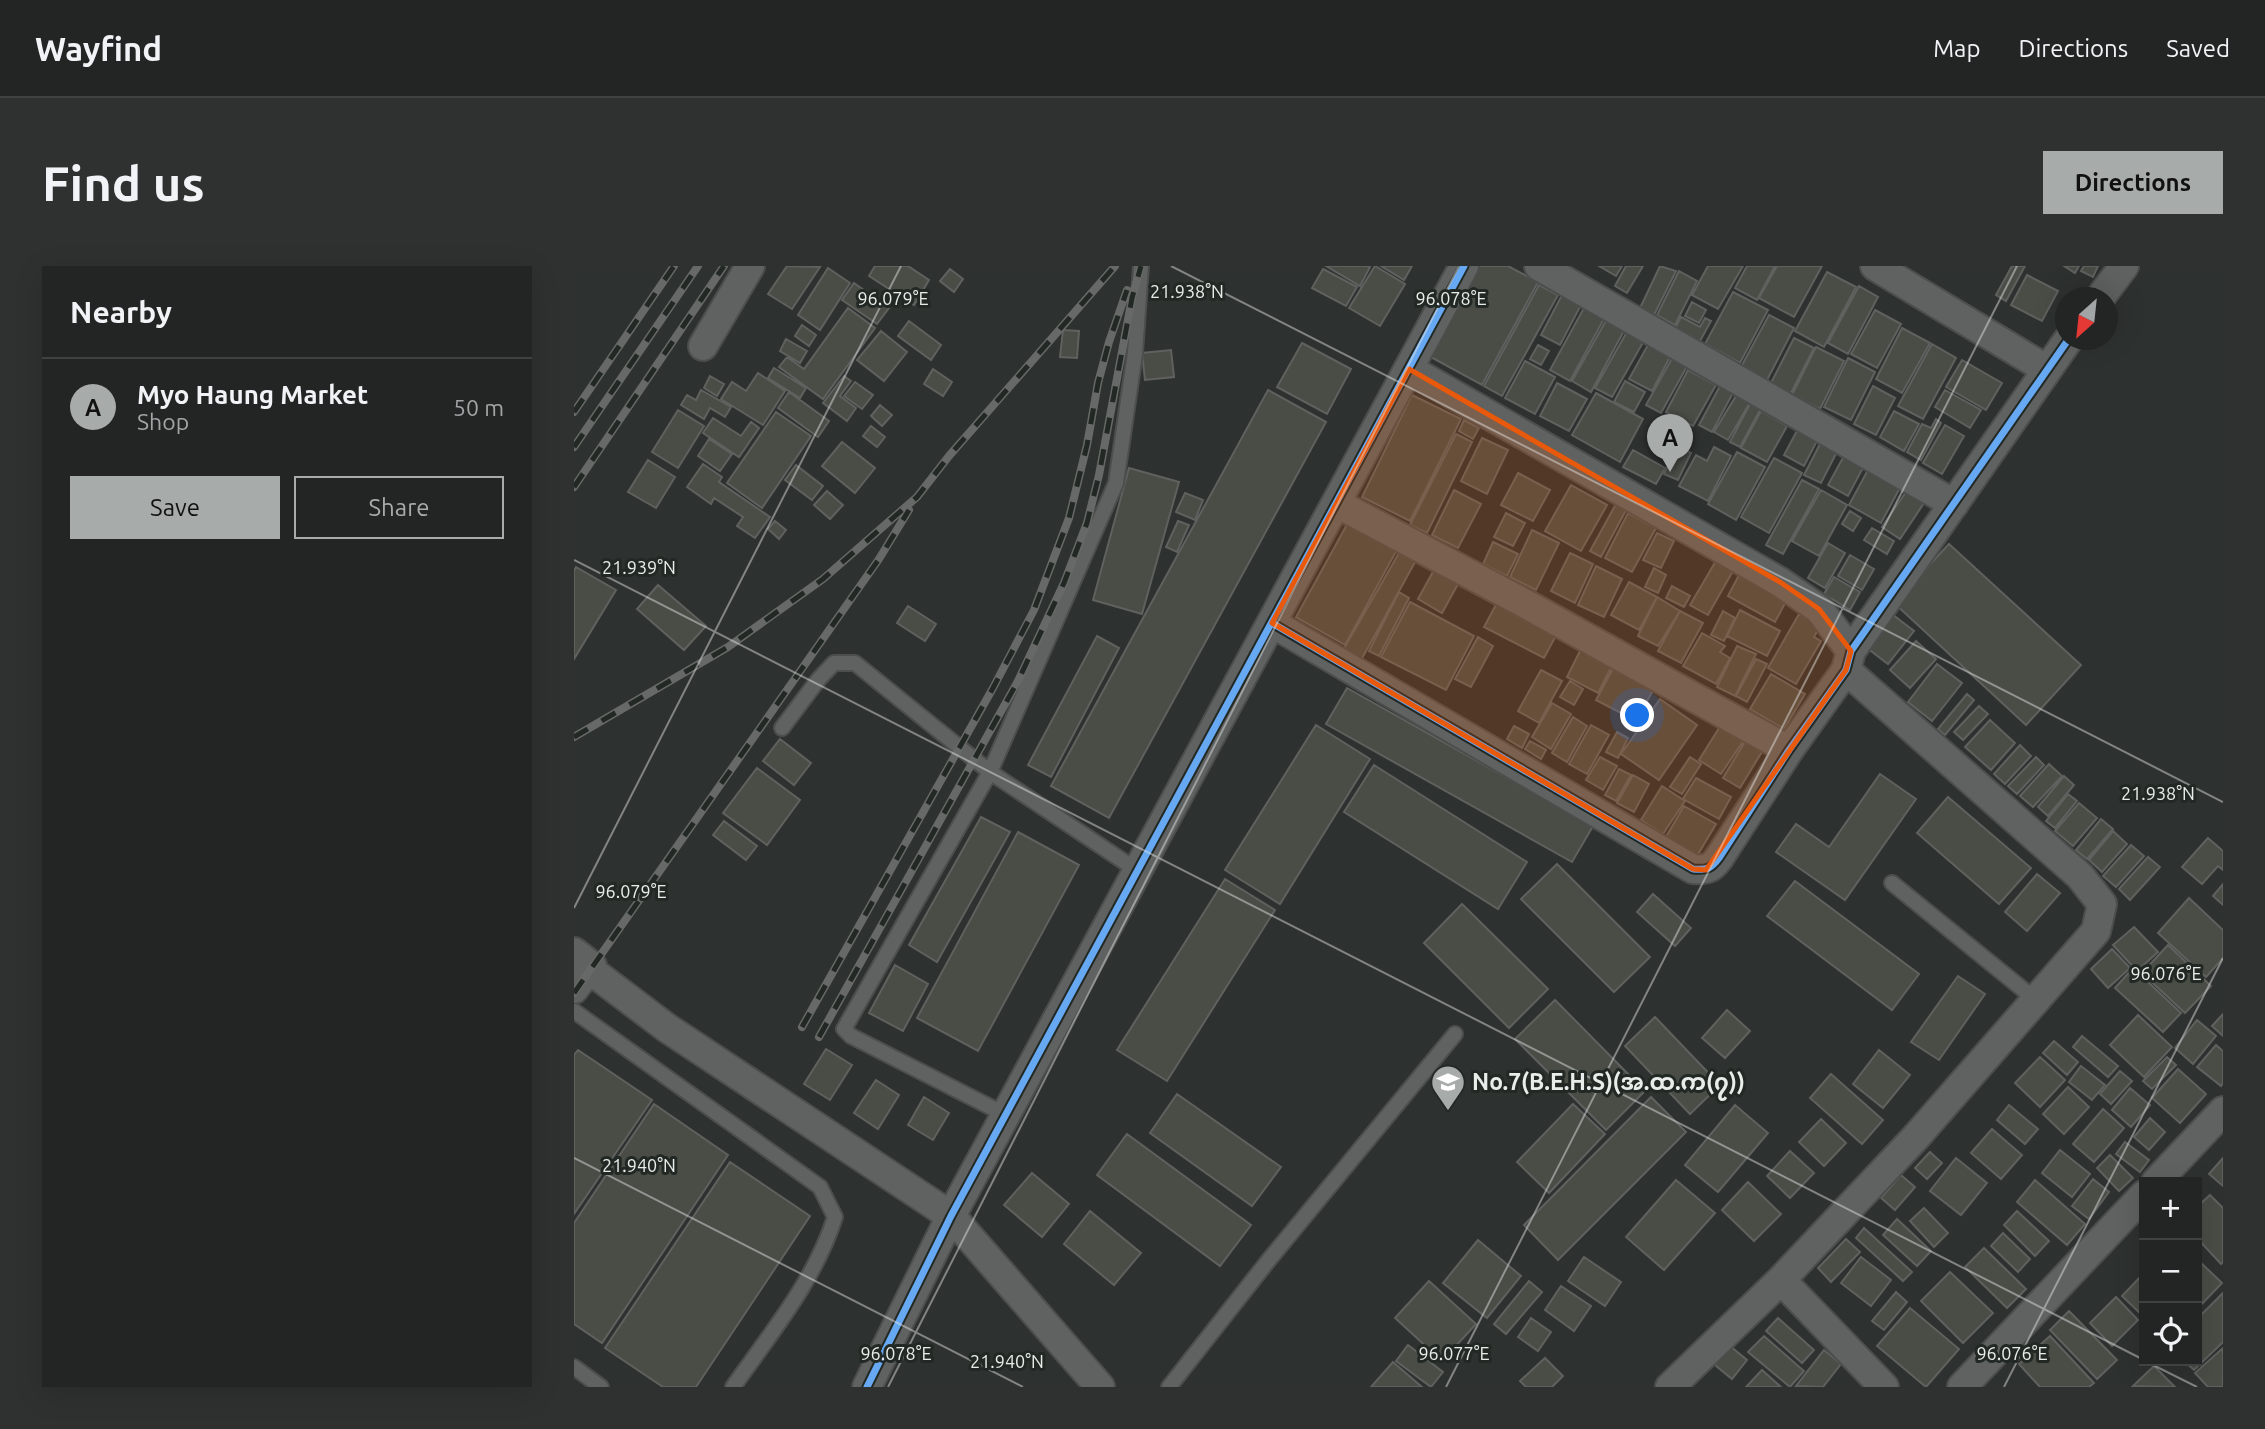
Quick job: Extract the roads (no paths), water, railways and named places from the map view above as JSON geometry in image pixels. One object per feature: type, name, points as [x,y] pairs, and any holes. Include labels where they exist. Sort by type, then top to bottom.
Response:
[{"type":"street","points":[[703,346],[750,266]]},
{"type":"street","points":[[867,1387],[951,1216],[1464,266]]},
{"type":"street","points":[[1539,266],[1954,504]]},
{"type":"street","points":[[1875,266],[2046,369]]},
{"type":"street","points":[[2108,287],[2124,266]]},
{"type":"street","points":[[1272,622],[1693,869],[1706,870],[1714,866],[1848,660],[2060,350]]},
{"type":"street","points":[[1409,369],[1780,582],[1819,609],[1848,660],[2081,876],[2102,904],[2096,931],[1916,1138],[1781,1280],[1670,1387]]},
{"type":"street","points":[[1336,503],[1524,603],[1788,750]]},
{"type":"street","points":[[579,970],[951,1216],[1100,1387]]},
{"type":"street","points":[[2161,1177],[2223,1111]]},
{"type":"street","points":[[1962,1387],[2139,1200]]},
{"type":"street","points":[[1781,1280],[1884,1387]]},
{"type":"lane","points":[[1006,1115],[851,1036],[844,1029],[990,772],[1116,483],[1135,353],[1141,266]]},
{"type":"lane","points":[[782,728],[834,663],[855,663],[990,772],[1138,871]]},
{"type":"lane","points":[[1892,883],[2036,1000]]},
{"type":"lane","points":[[574,1011],[820,1187],[835,1217],[826,1247],[791,1305],[733,1387]]},
{"type":"lane","points":[[1169,1387],[1268,1261],[1455,1034]]},
{"type":"lane","points":[[574,1367],[601,1387]]},
{"type":"railway","points":[[574,412],[674,266]]},
{"type":"railway","points":[[574,447],[698,266]]},
{"type":"railway","points":[[574,487],[724,266]]},
{"type":"railway","points":[[574,737],[728,647],[823,579],[917,497],[949,456],[1115,266]]},
{"type":"railway","points":[[819,1037],[1018,681],[1064,583],[1087,523],[1099,475],[1132,298],[1141,266]]},
{"type":"railway","points":[[802,1027],[1034,610],[1069,518],[1087,445],[1098,383],[1127,290]]},
{"type":"railway","points":[[574,993],[879,559],[909,510]]},
{"type":"place","name":"Myo Haung Market","points":[[1670,472]]},
{"type":"place","name":"No.7(B.E.H.S)(အ.ထ.က(၇))","points":[[1448,1112]]}]
